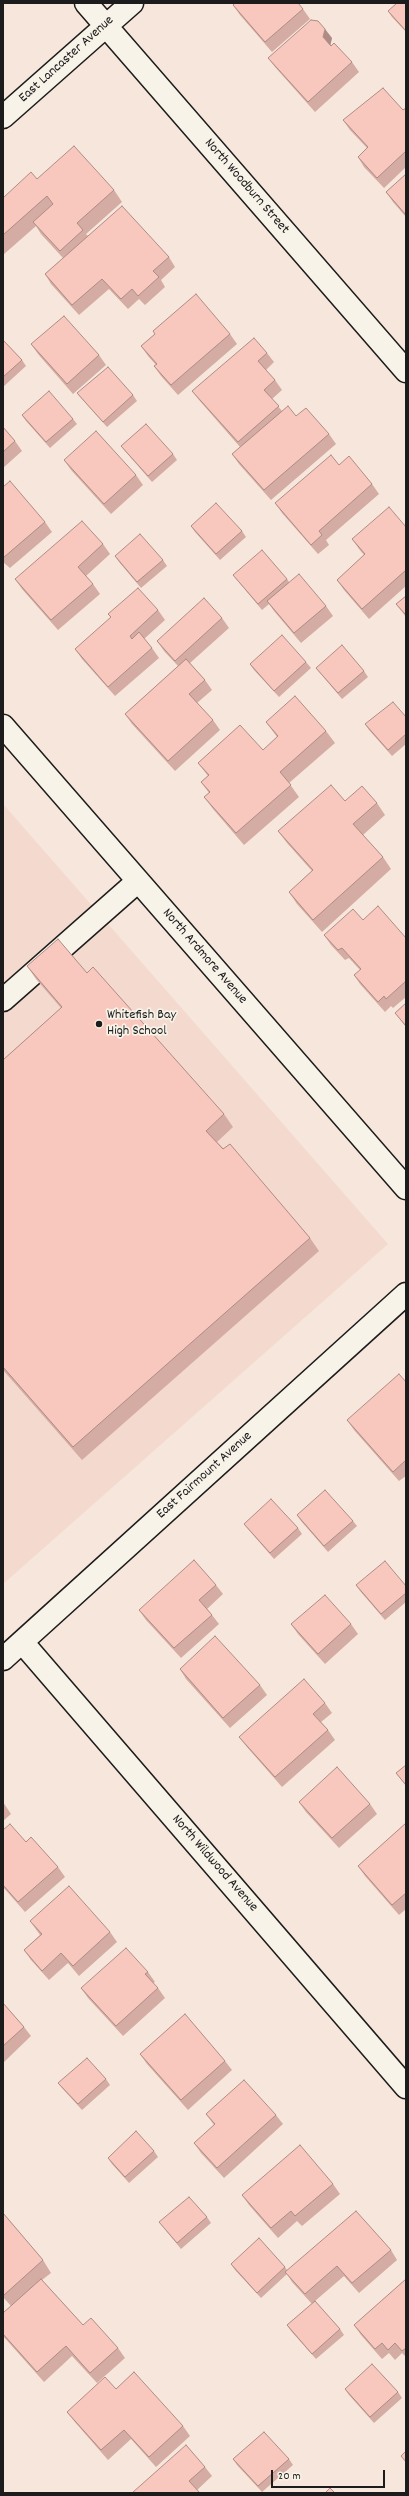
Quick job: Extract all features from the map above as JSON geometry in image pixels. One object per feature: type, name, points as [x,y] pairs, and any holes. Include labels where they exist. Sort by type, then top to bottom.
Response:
[{"type":"street","name":"North Woodburn Street","points":[[86,3],[406,371]]},
{"type":"street","name":"East Lancaster Avenue","points":[[3,117],[132,3]]},
{"type":"street","name":"North Ardmore Avenue","points":[[3,726],[406,1188]]},
{"type":"street","points":[[3,1000],[138,881]]},
{"type":"street","name":"East Fairmount Avenue","points":[[3,1659],[406,1294]]},
{"type":"street","name":"North Wildwood Avenue","points":[[22,1642],[406,2087]]},
{"type":"shaded area","name":"Whitefish Bay High School","points":[[3,804],[388,1244],[3,1584]]},
{"type":"building","points":[[235,3],[298,3],[303,9],[265,42],[233,5]]},
{"type":"building","points":[[397,3],[406,3],[406,31],[388,11]]},
{"type":"building","points":[[311,20],[318,21],[325,29],[323,37],[331,46],[334,43],[352,62],[308,102],[268,58]]},
{"type":"building","points":[[383,88],[403,110],[406,108],[406,151],[377,178],[358,157],[368,147],[343,120]]},
{"type":"building","points":[[74,146],[114,190],[77,223],[83,230],[60,251],[33,222],[53,204],[47,196],[3,235],[3,198],[31,172],[37,179]]},
{"type":"building","points":[[406,174],[406,215],[386,192]]},
{"type":"building","points":[[122,206],[169,257],[153,271],[159,277],[138,296],[132,289],[121,299],[102,279],[72,305],[45,274]]},
{"type":"building","points":[[196,294],[230,334],[171,385],[154,366],[157,364],[141,346],[155,334],[153,331]]},
{"type":"building","points":[[64,316],[99,355],[67,384],[31,344]]},
{"type":"building","points":[[254,338],[267,353],[258,361],[275,380],[264,390],[279,406],[238,442],[192,391]]},
{"type":"building","points":[[3,340],[22,360],[3,377]]},
{"type":"building","points":[[108,367],[133,395],[103,422],[77,393]]},
{"type":"building","points":[[49,391],[73,419],[46,442],[22,415]]},
{"type":"building","points":[[288,406],[296,416],[306,408],[329,434],[264,490],[232,454]]},
{"type":"building","points":[[146,424],[173,454],[148,476],[121,446]]},
{"type":"building","points":[[3,427],[15,441],[3,452]]},
{"type":"building","points":[[96,431],[136,475],[104,504],[64,460]]},
{"type":"building","points":[[331,455],[339,465],[349,456],[372,484],[319,531],[322,535],[311,545],[275,503]]},
{"type":"building","points":[[10,481],[45,522],[3,558],[3,487]]},
{"type":"building","points":[[216,503],[242,531],[216,554],[191,526]]},
{"type":"building","points":[[389,507],[406,527],[406,570],[362,609],[337,580],[365,554],[352,539]]},
{"type":"building","points":[[82,521],[103,544],[78,567],[93,584],[51,620],[15,579]]},
{"type":"building","points":[[140,534],[163,560],[137,582],[115,556]]},
{"type":"building","points":[[262,550],[287,579],[258,604],[233,575]]},
{"type":"building","points":[[299,574],[326,606],[294,633],[267,601]]},
{"type":"building","points":[[138,588],[158,610],[130,636],[132,639],[139,632],[152,648],[108,687],[75,649],[111,617],[108,614]]},
{"type":"building","points":[[406,596],[406,615],[396,604]]},
{"type":"building","points":[[204,598],[222,618],[175,661],[157,641]]},
{"type":"building","points":[[282,635],[306,662],[274,691],[250,664]]},
{"type":"building","points":[[342,645],[364,671],[338,693],[316,668]]},
{"type":"building","points":[[186,659],[205,680],[189,694],[213,720],[168,761],[125,714]]},
{"type":"building","points":[[295,696],[326,731],[280,772],[291,785],[236,833],[204,797],[210,792],[201,782],[209,775],[198,763],[240,725],[263,750],[278,736],[266,722]]},
{"type":"building","points":[[393,702],[406,717],[406,734],[388,750],[365,724]]},
{"type":"building","points":[[331,785],[345,801],[362,786],[377,803],[353,824],[383,857],[313,920],[289,892],[313,870],[278,831]]},
{"type":"building","points":[[378,906],[406,938],[406,981],[386,999],[384,996],[378,1002],[354,975],[361,969],[342,948],[338,950],[324,935],[353,909],[363,920]]},
{"type":"building","points":[[58,939],[87,973],[93,967],[224,1114],[206,1131],[223,1149],[230,1144],[310,1238],[73,1447],[3,1367],[3,1060],[62,1007],[27,966]]},
{"type":"building","points":[[406,1003],[406,1026],[395,1013]]},
{"type":"building","points":[[399,1374],[406,1382],[406,1460],[393,1472],[347,1420]]},
{"type":"building","points":[[325,1490],[353,1521],[324,1546],[297,1515]]},
{"type":"building","points":[[271,1499],[298,1528],[270,1553],[244,1524]]},
{"type":"building","points":[[194,1560],[216,1585],[199,1600],[212,1615],[174,1648],[139,1610]]},
{"type":"building","points":[[385,1561],[406,1586],[406,1593],[381,1614],[356,1585]]},
{"type":"building","points":[[325,1595],[351,1624],[318,1654],[291,1624]]},
{"type":"building","points":[[215,1636],[260,1685],[223,1718],[180,1669]]},
{"type":"building","points":[[304,1679],[325,1703],[313,1714],[328,1730],[275,1777],[239,1737]]},
{"type":"building","points":[[406,1765],[406,1785],[396,1773]]},
{"type":"building","points":[[337,1767],[370,1804],[332,1838],[299,1802]]},
{"type":"building","points":[[406,1823],[406,1893],[392,1905],[358,1866]]},
{"type":"building","points":[[10,1824],[26,1842],[31,1837],[58,1867],[18,1902],[3,1885],[3,1830]]},
{"type":"building","points":[[69,1886],[110,1932],[73,1966],[61,1953],[42,1971],[24,1950],[42,1934],[30,1921]]},
{"type":"building","points":[[126,1948],[148,1972],[145,1974],[158,1988],[116,2026],[81,1988]]},
{"type":"building","points":[[3,2003],[24,2027],[3,2046]]},
{"type":"building","points":[[185,2014],[225,2061],[181,2100],[140,2054]]},
{"type":"building","points":[[87,2058],[106,2079],[78,2104],[58,2083]]},
{"type":"building","points":[[244,2080],[276,2115],[217,2168],[194,2143],[215,2124],[206,2114]]},
{"type":"building","points":[[136,2131],[154,2151],[125,2177],[108,2158]]},
{"type":"building","points":[[300,2145],[333,2184],[295,2216],[291,2211],[271,2228],[242,2195]]},
{"type":"building","points":[[189,2197],[207,2217],[177,2243],[159,2222]]},
{"type":"building","points":[[356,2211],[391,2250],[352,2283],[337,2266],[305,2294],[285,2272]]},
{"type":"building","points":[[3,2213],[43,2260],[4,2295],[3,2294]]},
{"type":"building","points":[[259,2238],[285,2267],[257,2293],[231,2264]]},
{"type":"building","points":[[41,2279],[83,2325],[91,2318],[118,2348],[90,2373],[66,2346],[37,2372],[3,2334],[3,2313]]},
{"type":"building","points":[[406,2279],[406,2348],[402,2351],[395,2343],[388,2350],[382,2343],[375,2349],[354,2325]]},
{"type":"building","points":[[315,2301],[340,2329],[312,2354],[287,2325]]},
{"type":"building","points":[[372,2364],[398,2392],[370,2417],[345,2389]]},
{"type":"building","points":[[134,2372],[183,2426],[149,2457],[124,2430],[101,2450],[67,2412],[105,2377],[116,2389]]},
{"type":"building","points":[[264,2432],[289,2459],[258,2486],[233,2459]]},
{"type":"building","points":[[186,2445],[205,2467],[189,2481],[200,2493],[132,2493]]},
{"type":"building","points":[[406,2451],[406,2462],[401,2456]]},
{"type":"building","points":[[330,2488],[335,2493],[325,2493]]},
{"type":"place","name":"Whitefish Bay High School","points":[[99,1024]]}]
